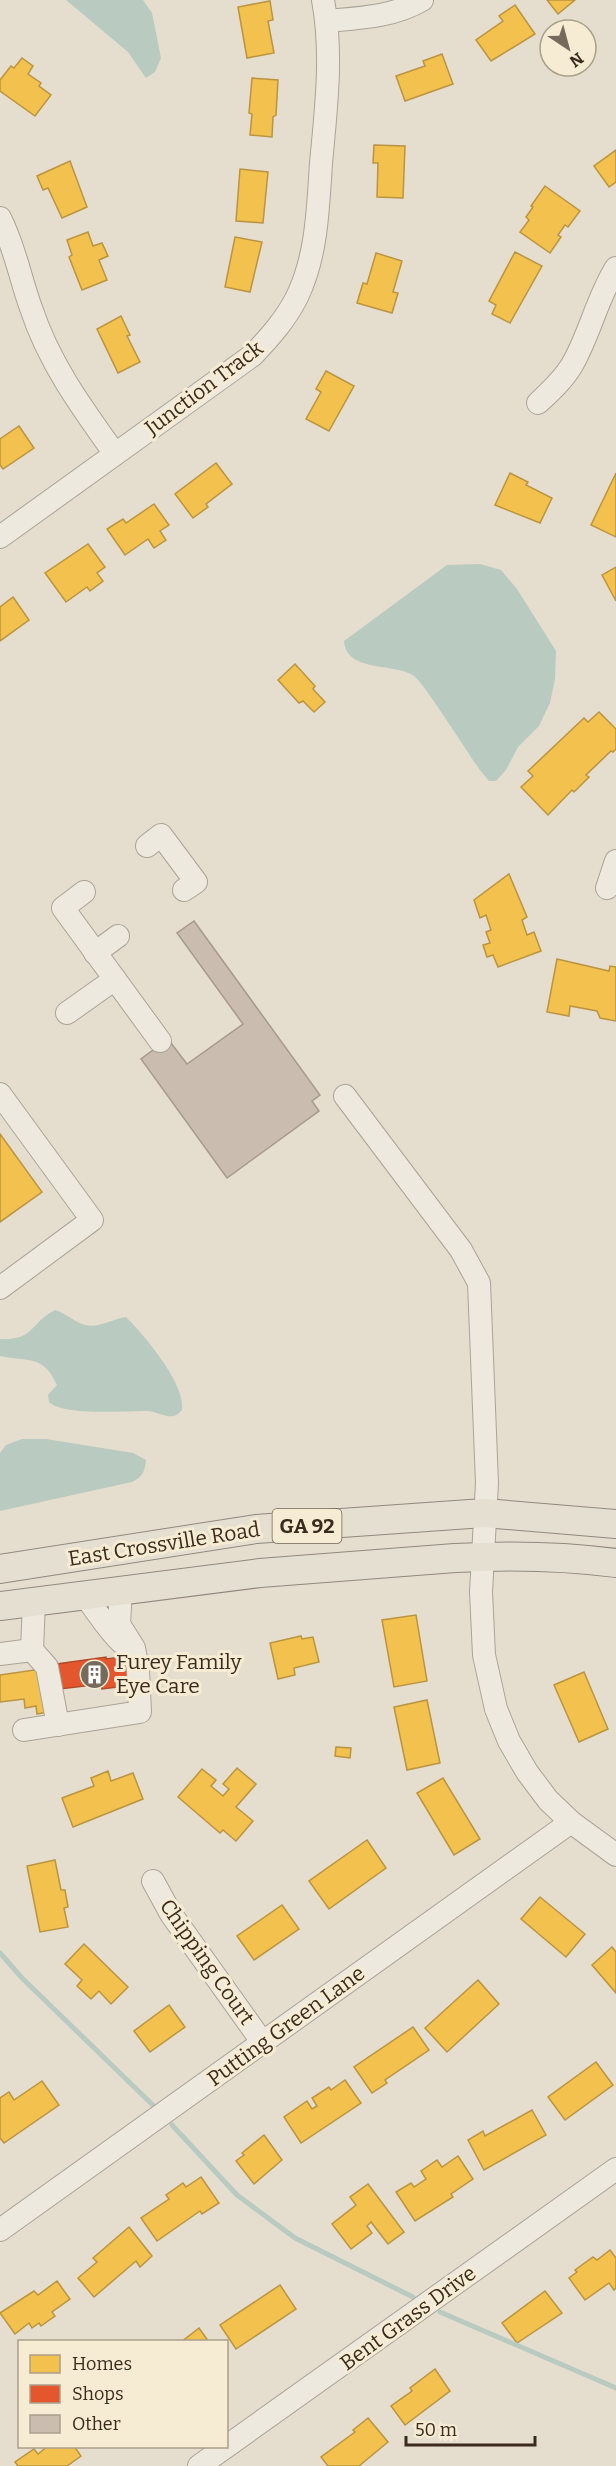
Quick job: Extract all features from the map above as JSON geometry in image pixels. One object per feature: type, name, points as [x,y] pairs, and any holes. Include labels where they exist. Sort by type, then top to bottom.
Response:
[{"type":"main road","name":"East Crossville Road","points":[[2,1567],[256,1529],[484,1514],[616,1524]]},
{"type":"main road","name":"East Crossville Road","points":[[0,1606],[260,1573],[483,1556],[588,1559],[616,1563]]},
{"type":"street","points":[[325,11],[386,15],[404,10],[422,0]]},
{"type":"street","name":"Junction Track","points":[[0,537],[253,354],[279,327],[297,298],[309,268],[315,236],[328,83],[325,11]]},
{"type":"street","points":[[0,218],[10,238],[31,309],[49,354],[75,398],[115,454]]},
{"type":"street","points":[[538,403],[556,387],[571,367],[582,346],[605,285],[616,268]]},
{"type":"street","points":[[147,846],[161,835],[196,882],[184,890]]},
{"type":"street","points":[[607,888],[616,861]]},
{"type":"street","points":[[84,892],[63,908],[160,1041]]},
{"type":"street","points":[[95,953],[118,936]]},
{"type":"street","points":[[67,1012],[115,979]]},
{"type":"street","points":[[0,1094],[92,1220],[0,1288]]},
{"type":"street","points":[[345,1096],[461,1250],[479,1282],[487,1483],[483,1556],[484,1655],[495,1709],[509,1741],[527,1772],[548,1800],[571,1822],[616,1856]]},
{"type":"street","points":[[24,1730],[140,1712],[138,1669],[134,1648],[119,1624],[121,1590]]},
{"type":"street","points":[[84,1595],[107,1628],[134,1655]]},
{"type":"street","points":[[34,1601],[32,1650],[47,1667],[58,1725]]},
{"type":"street","points":[[3,1648],[32,1650]]},
{"type":"street","name":"Putting Green Lane","points":[[0,2230],[571,1822]]},
{"type":"street","name":"Chipping Court","points":[[153,1881],[171,1914],[263,2043]]},
{"type":"street","name":"Bent Grass Drive","points":[[228,2446],[616,2169]]},
{"type":"street","name":"Bent Grass Drive","points":[[200,2466],[225,2448]]},
{"type":"shaded area","points":[[66,0],[143,0],[152,13],[161,58],[155,72],[146,78],[128,52]]},
{"type":"shaded area","points":[[480,564],[501,570],[517,589],[556,651],[555,679],[550,703],[539,726],[518,747],[506,770],[496,781],[489,781],[480,770],[436,704],[413,675],[361,662],[347,651],[344,641],[447,565]]},
{"type":"shaded area","points":[[55,1310],[91,1326],[126,1317],[153,1347],[171,1374],[181,1399],[182,1410],[171,1416],[147,1411],[81,1411],[49,1402],[48,1395],[57,1385],[52,1375],[46,1368],[34,1361],[0,1356],[0,1339],[11,1339],[26,1334]]},
{"type":"shaded area","points":[[22,1439],[46,1439],[133,1453],[146,1460],[145,1468],[141,1476],[132,1482],[0,1511],[0,1453],[6,1445]]},
{"type":"building: Homes","points":[[547,0],[575,0],[558,14]]},
{"type":"building: Homes","points":[[270,1],[273,20],[268,21],[274,53],[247,58],[238,7]]},
{"type":"building: Homes","points":[[515,5],[535,34],[491,61],[476,40],[503,21],[499,16]]},
{"type":"building: Homes","points":[[442,54],[453,84],[405,101],[396,76],[425,66],[423,61]]},
{"type":"building: Homes","points":[[22,58],[33,66],[28,74],[41,83],[39,86],[51,95],[35,116],[0,91],[0,80],[11,66],[14,68]]},
{"type":"building: Homes","points":[[252,78],[278,80],[272,137],[250,135]]},
{"type":"building: Homes","points":[[374,145],[405,146],[403,198],[377,197],[378,163],[373,163]]},
{"type":"building: Homes","points":[[616,150],[616,182],[609,187],[594,166]]},
{"type":"building: Homes","points":[[70,161],[87,207],[62,218],[48,188],[43,190],[37,176]]},
{"type":"building: Homes","points":[[240,169],[268,172],[263,223],[236,221]]},
{"type":"building: Homes","points":[[545,186],[580,211],[568,227],[565,225],[558,235],[561,237],[550,253],[520,232],[529,220],[526,217],[533,207],[531,206]]},
{"type":"building: Homes","points":[[88,232],[93,246],[102,243],[108,256],[99,260],[107,280],[82,290],[69,257],[72,255],[67,240]]},
{"type":"building: Homes","points":[[235,237],[262,242],[250,292],[225,287]]},
{"type":"building: Homes","points":[[515,252],[542,266],[510,323],[492,314],[496,305],[489,301]]},
{"type":"building: Homes","points":[[376,253],[402,261],[393,292],[398,293],[392,313],[357,303],[363,283],[367,284]]},
{"type":"building: Homes","points":[[121,316],[130,335],[127,336],[140,362],[118,373],[97,329]]},
{"type":"building: Homes","points":[[326,371],[354,386],[329,431],[306,419],[321,392],[316,389]]},
{"type":"building: Homes","points":[[19,426],[34,448],[3,469],[0,465],[0,439]]},
{"type":"building: Homes","points":[[216,463],[232,484],[206,504],[208,507],[193,518],[175,494]]},
{"type":"building: Homes","points":[[510,473],[528,482],[526,485],[552,498],[540,523],[495,505]]},
{"type":"building: Homes","points":[[616,473],[616,537],[591,525]]},
{"type":"building: Homes","points":[[154,504],[169,525],[160,531],[166,540],[154,548],[148,539],[125,555],[107,529],[123,519],[126,523]]},
{"type":"building: Homes","points":[[88,544],[105,567],[97,573],[103,581],[90,591],[87,587],[66,602],[45,573]]},
{"type":"building: Homes","points":[[616,567],[616,601],[602,575]]},
{"type":"building: Homes","points":[[13,597],[29,620],[0,641],[0,607]]},
{"type":"building: Homes","points":[[295,664],[315,686],[313,689],[325,702],[314,712],[303,701],[299,703],[278,680]]},
{"type":"building: Homes","points":[[599,712],[616,729],[616,749],[586,775],[589,777],[574,792],[572,790],[548,815],[521,787],[533,776],[528,771],[584,718],[588,722]]},
{"type":"building: Homes","points":[[509,874],[527,917],[522,920],[527,935],[534,932],[541,951],[498,967],[493,955],[487,957],[483,945],[490,943],[486,932],[491,930],[486,915],[480,918],[474,900]]},
{"type":"building: Homes","points":[[557,959],[609,971],[610,966],[616,967],[616,1021],[600,1018],[597,1011],[570,1006],[569,1016],[547,1012]]},
{"type":"building: Homes","points":[[0,1134],[42,1192],[0,1222]]},
{"type":"building: Homes","points":[[416,1615],[427,1681],[394,1687],[382,1620]]},
{"type":"building: Homes","points":[[301,1636],[302,1639],[313,1637],[319,1662],[294,1668],[295,1675],[278,1679],[270,1643]]},
{"type":"building: Homes","points":[[41,1669],[48,1712],[37,1714],[36,1706],[25,1708],[24,1699],[0,1702],[0,1675]]},
{"type":"building: Homes","points":[[584,1672],[608,1729],[579,1742],[554,1685]]},
{"type":"building: Homes","points":[[427,1700],[440,1763],[407,1770],[394,1707]]},
{"type":"building: Homes","points":[[336,1747],[351,1748],[350,1758],[335,1756]]},
{"type":"building: Homes","points":[[237,1768],[256,1784],[236,1807],[253,1821],[236,1841],[223,1830],[220,1833],[178,1797],[202,1769],[216,1780],[211,1786],[223,1796],[229,1789],[223,1784]]},
{"type":"building: Homes","points":[[108,1771],[111,1781],[133,1773],[143,1799],[73,1827],[62,1798],[94,1786],[91,1778]]},
{"type":"building: Homes","points":[[443,1778],[480,1839],[454,1855],[417,1793]]},
{"type":"building: Homes","points":[[367,1840],[386,1868],[329,1909],[309,1881]]},
{"type":"building: Homes","points":[[55,1860],[61,1890],[65,1890],[68,1907],[64,1908],[68,1927],[40,1932],[27,1866]]},
{"type":"building: Homes","points":[[540,1897],[585,1934],[566,1957],[521,1919]]},
{"type":"building: Homes","points":[[282,1905],[299,1929],[254,1960],[237,1936]]},
{"type":"building: Homes","points":[[84,1944],[128,1987],[111,2004],[99,1991],[91,1999],[77,1986],[82,1980],[65,1964]]},
{"type":"building: Homes","points":[[612,1947],[616,1952],[616,1993],[592,1965]]},
{"type":"building: Homes","points":[[478,1980],[499,2004],[447,2052],[425,2028]]},
{"type":"building: Homes","points":[[169,2005],[185,2027],[150,2052],[134,2031]]},
{"type":"building: Homes","points":[[413,2027],[429,2050],[385,2080],[387,2083],[372,2093],[354,2067]]},
{"type":"building: Homes","points":[[596,2062],[613,2085],[565,2120],[548,2097]]},
{"type":"building: Homes","points":[[345,2080],[361,2103],[301,2143],[284,2117],[307,2101],[312,2109],[317,2106],[312,2098],[329,2087],[331,2090]]},
{"type":"building: Homes","points":[[42,2081],[59,2105],[4,2143],[0,2138],[0,2098],[9,2092],[14,2100]]},
{"type":"building: Homes","points":[[532,2110],[546,2135],[484,2170],[468,2140],[483,2131],[485,2136]]},
{"type":"building: Homes","points":[[264,2135],[282,2160],[254,2184],[236,2161]]},
{"type":"building: Homes","points":[[458,2156],[473,2179],[451,2194],[453,2197],[415,2221],[396,2192],[411,2183],[414,2187],[426,2179],[421,2171],[437,2160],[442,2167]]},
{"type":"building: Homes","points":[[201,2177],[219,2203],[202,2214],[200,2211],[157,2241],[141,2218],[169,2199],[166,2195],[183,2183],[186,2187]]},
{"type":"building: Homes","points":[[368,2184],[404,2232],[388,2244],[371,2222],[367,2226],[372,2233],[351,2249],[332,2224],[356,2205],[350,2197]]},
{"type":"building: Homes","points":[[129,2227],[152,2256],[140,2267],[136,2261],[94,2297],[78,2278],[97,2262],[93,2258]]},
{"type":"building: Homes","points":[[610,2250],[616,2258],[616,2288],[614,2290],[609,2283],[585,2300],[569,2278],[577,2272],[575,2270],[593,2257],[597,2260]]},
{"type":"building: Homes","points":[[57,2281],[70,2299],[52,2312],[55,2316],[41,2326],[39,2323],[32,2328],[29,2323],[15,2334],[0,2313],[34,2291],[38,2295]]},
{"type":"building: Homes","points":[[280,2285],[296,2309],[236,2349],[220,2325]]},
{"type":"building: Homes","points":[[545,2291],[562,2313],[517,2343],[502,2323]]},
{"type":"building: Homes","points":[[199,2328],[208,2340],[184,2340]]},
{"type":"building: Homes","points":[[435,2369],[450,2391],[405,2425],[391,2406],[412,2391],[410,2388]]},
{"type":"building: Homes","points":[[368,2418],[388,2442],[359,2466],[328,2466],[321,2457],[355,2432],[353,2430]]},
{"type":"building: Homes","points":[[46,2448],[75,2448],[81,2456],[67,2466],[18,2466],[15,2462],[34,2449],[38,2454]]},
{"type":"building: Shops","name":"Furey Family Eye Care","points":[[129,1656],[133,1685],[102,1689],[101,1684],[60,1689],[57,1664]]},
{"type":"building: Other","points":[[194,921],[320,1095],[312,1101],[319,1111],[227,1178],[141,1059],[168,1039],[187,1064],[243,1024],[177,933]]},
{"type":"waterway","points":[[0,1953],[22,1978],[159,2111]]},
{"type":"waterway","points":[[172,2125],[237,2195],[295,2238],[413,2297]]},
{"type":"waterway","points":[[440,2312],[616,2388]]},
{"type":"place","name":"Furey Family Eye Care","points":[[95,1674]]}]
